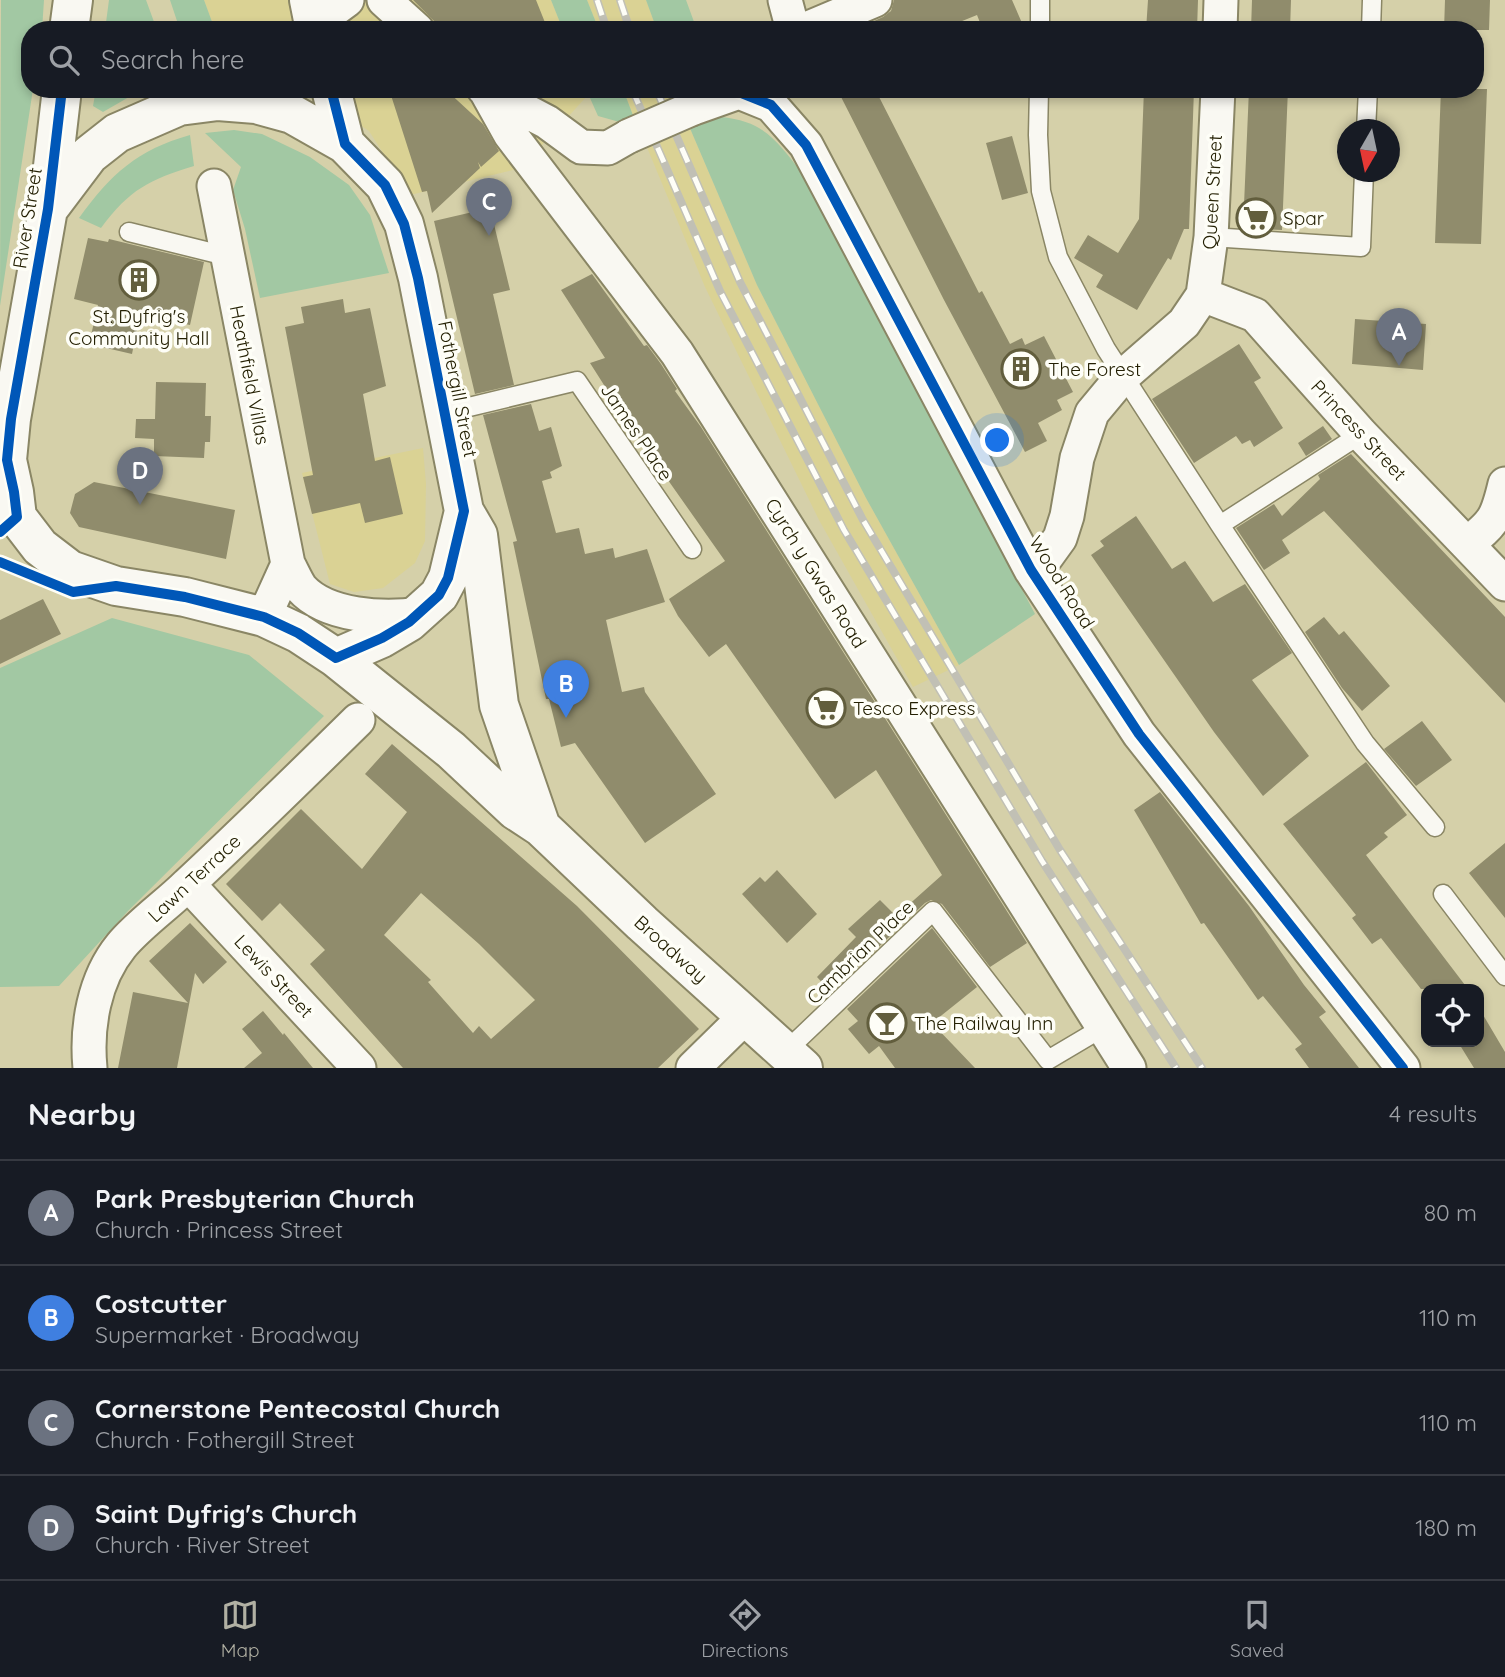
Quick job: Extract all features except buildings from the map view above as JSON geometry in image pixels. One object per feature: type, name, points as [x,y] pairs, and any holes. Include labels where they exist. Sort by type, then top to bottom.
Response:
[{"type":"main road","points":[[70,21],[72,0]]},
{"type":"main road","points":[[309,0],[314,21]]},
{"type":"main road","name":"River Street","points":[[61,98],[48,209],[9,388],[7,460],[15,492],[9,512],[40,547],[70,570],[116,586],[185,597],[264,617],[298,633],[336,658]]},
{"type":"main road","name":"Fothergill Street","points":[[333,98],[345,144],[385,186],[404,224],[418,278],[464,511],[447,578],[439,595],[420,614],[382,638],[336,658]]},
{"type":"main road","name":"River Street","points":[[48,209],[82,163],[108,140],[117,133],[179,106],[218,101],[256,104],[292,114],[345,144]]},
{"type":"main road","points":[[464,511],[478,535],[499,705],[541,827]]},
{"type":"main road","name":"Broadway","points":[[336,658],[451,750],[515,810],[541,827],[642,923],[794,1060]]},
{"type":"street","points":[[323,21],[347,0]]},
{"type":"street","points":[[384,0],[407,21]]},
{"type":"street","points":[[785,0],[791,21]]},
{"type":"street","points":[[825,21],[875,0]]},
{"type":"street","points":[[1220,21],[1221,0]]},
{"type":"street","name":"Cyrch y Gwas Road","points":[[490,98],[510,134],[677,353],[1129,1068]]},
{"type":"street","points":[[500,98],[547,122],[581,147],[608,148],[629,136],[719,98]]},
{"type":"street","name":"Wood Road","points":[[756,98],[771,105],[806,145],[1031,570],[1139,733],[1403,1068]]},
{"type":"street","name":"Queen Street","points":[[1203,295],[1211,237],[1218,98]]},
{"type":"street","name":"Heathfield Villas","points":[[214,186],[288,564],[302,588],[320,601],[346,612],[398,617],[420,614]]},
{"type":"street","points":[[1031,570],[1047,556],[1060,538],[1067,516],[1077,458],[1092,413],[1122,377],[1184,323],[1203,295]]},
{"type":"street","name":"Princess Street","points":[[1203,295],[1255,315],[1361,434],[1505,584]]},
{"type":"street","points":[[1467,544],[1483,532],[1498,514],[1505,484]]},
{"type":"street","points":[[264,617],[288,564]]},
{"type":"street","name":"Lawn Terrace","points":[[90,1068],[87,1044],[91,1019],[104,976],[121,946],[358,720]]},
{"type":"street","name":"Lewis Street","points":[[188,884],[359,1068]]},
{"type":"street","points":[[693,1068],[746,1016]]},
{"type":"lane","points":[[1040,0],[1040,21]]},
{"type":"lane","points":[[1371,21],[1372,0]]},
{"type":"lane","points":[[1039,98],[1041,191],[1058,257],[1122,377],[1365,743],[1434,827]]},
{"type":"lane","points":[[1367,119],[1368,98]]},
{"type":"lane","points":[[1211,237],[1361,247],[1364,182]]},
{"type":"lane","points":[[129,232],[226,256]]},
{"type":"lane","name":"James Place","points":[[444,413],[577,381],[692,549]]},
{"type":"lane","points":[[1220,525],[1361,434]]},
{"type":"lane","points":[[1443,894],[1505,976]]},
{"type":"lane","name":"Cambrian Place","points":[[794,1060],[933,911],[1048,1060],[1102,1028]]},
{"type":"shaded area","points":[[204,0],[551,0],[559,21],[212,21]]},
{"type":"shaded area","points":[[587,0],[646,0],[654,21],[595,21]]},
{"type":"shaded area","points":[[320,98],[585,98],[521,168],[410,195],[369,131]]},
{"type":"shaded area","points":[[626,98],[680,98],[634,118]]},
{"type":"shaded area","points":[[689,126],[757,285],[866,498],[959,665],[913,687],[819,520],[705,287],[646,145]]},
{"type":"shaded area","points":[[423,448],[426,484],[425,541],[415,563],[383,588],[354,592],[330,584],[302,473]]},
{"type":"green space","points":[[1,0],[44,0],[43,21],[21,21],[21,98],[32,98],[0,306]]},
{"type":"green space","points":[[109,0],[146,0],[154,21],[106,21]]},
{"type":"green space","points":[[170,0],[204,0],[212,21],[177,21]]},
{"type":"green space","points":[[551,0],[587,0],[595,21],[559,21]]},
{"type":"green space","points":[[646,0],[686,0],[694,21],[654,21]]},
{"type":"green space","points":[[94,98],[127,98],[103,112],[93,106]]},
{"type":"green space","points":[[590,98],[626,98],[634,118],[623,123],[598,116]]},
{"type":"green space","points":[[721,117],[748,123],[768,134],[802,173],[1035,614],[959,665],[866,498],[757,285],[689,126]]},
{"type":"green space","points":[[234,130],[262,134],[310,157],[349,185],[370,215],[389,273],[260,298],[245,229],[233,190],[241,167],[205,133]]},
{"type":"green space","points":[[190,135],[194,166],[152,181],[141,188],[121,204],[101,228],[79,218],[114,176],[140,156]]},
{"type":"green space","points":[[112,618],[249,655],[324,716],[128,911],[59,986],[0,987],[0,668]]},
{"type":"railway","points":[[597,0],[604,21]]},
{"type":"railway","points":[[620,0],[627,21]]},
{"type":"railway","points":[[636,98],[720,291],[844,530],[1042,861],[1176,1068]]},
{"type":"railway","points":[[660,98],[740,282],[863,520],[1060,850],[1202,1068]]},
{"type":"cycle path","points":[[0,532],[17,517],[7,460],[11,419],[48,209],[61,98]]},
{"type":"cycle path","points":[[0,562],[73,592],[116,586],[185,597],[264,617],[298,633],[336,658],[382,638],[409,622],[439,595],[448,578],[464,511],[418,278],[404,224],[385,185],[345,144],[333,98]]},
{"type":"cycle path","points":[[754,98],[771,105],[806,145],[1031,570],[1139,734],[1403,1068]]},
{"type":"place","name":"Spar","points":[[1256,218]]},
{"type":"place","name":"Cornerstone Pentecostal Church","points":[[489,236]]},
{"type":"place","name":"St. Dyfrig's Community Hall","points":[[139,280]]},
{"type":"place","name":"Park Presbyterian Church","points":[[1399,366]]},
{"type":"place","name":"The Forest","points":[[1021,369]]},
{"type":"place","name":"Saint Dyfrig's Church","points":[[140,505]]},
{"type":"place","name":"Tesco Express","points":[[826,708]]},
{"type":"place","name":"Costcutter","points":[[566,718]]},
{"type":"place","name":"The Railway Inn","points":[[887,1023]]}]
